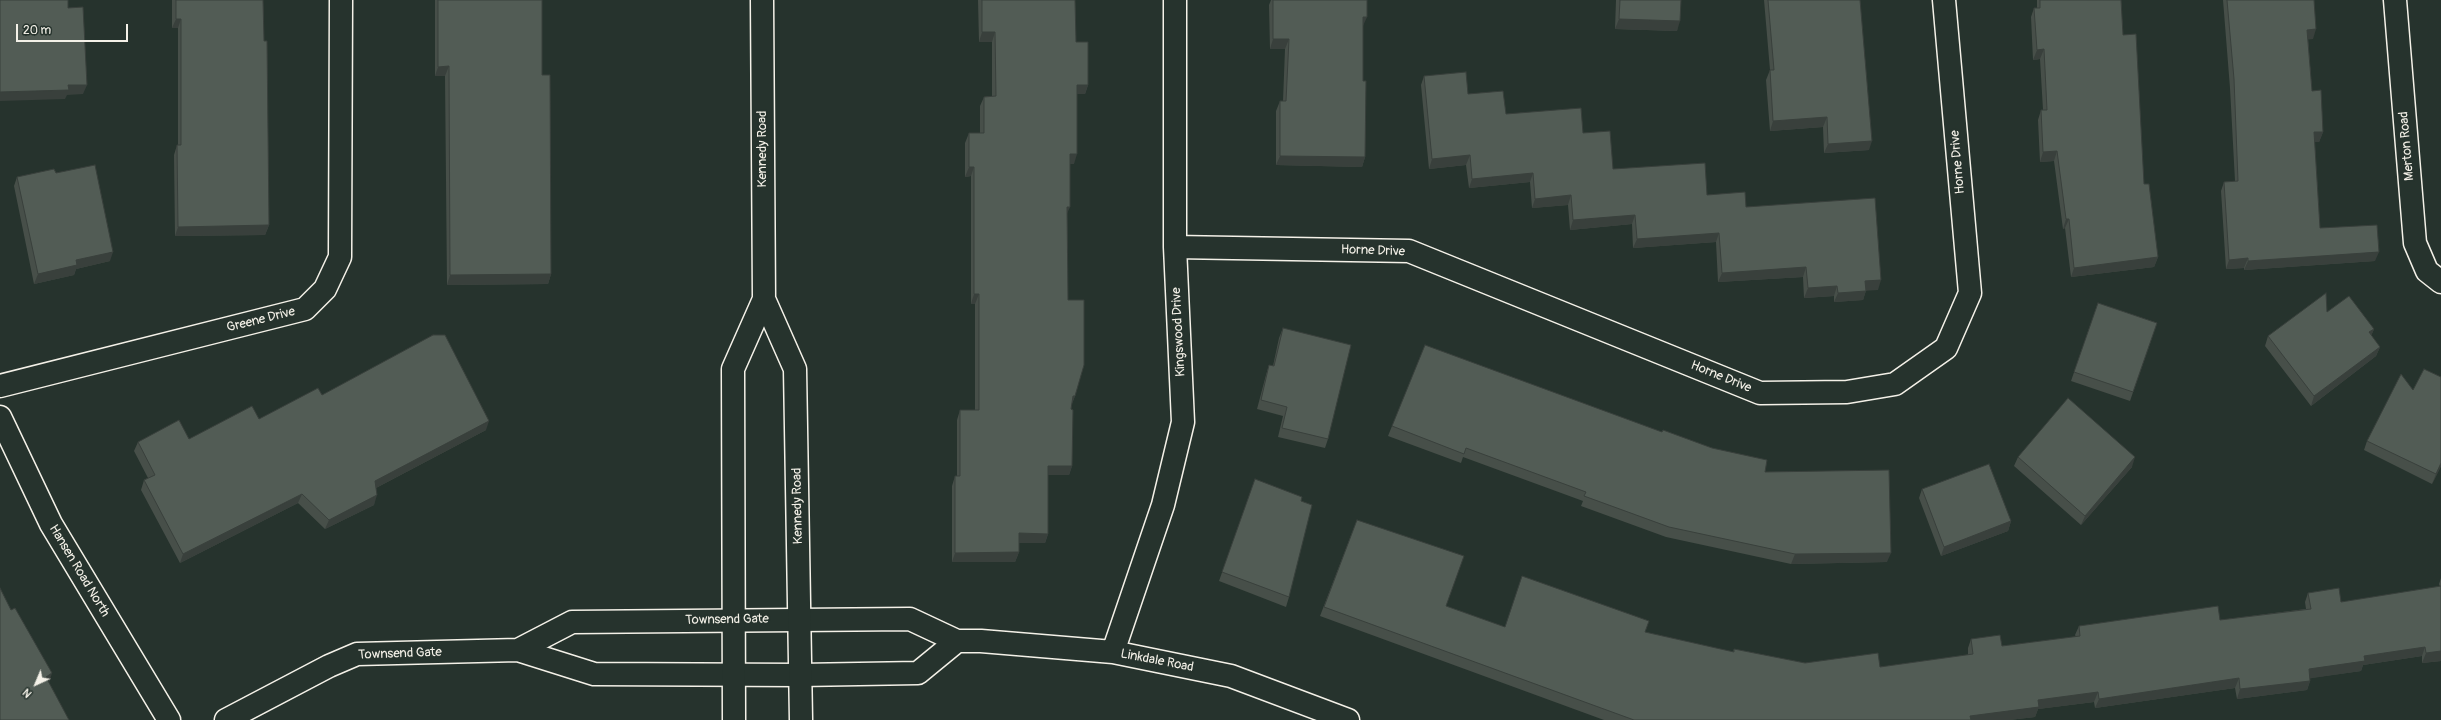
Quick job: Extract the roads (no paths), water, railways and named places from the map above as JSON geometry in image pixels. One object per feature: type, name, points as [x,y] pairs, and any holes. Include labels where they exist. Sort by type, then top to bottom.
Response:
[{"type":"street","name":"Greene Drive","points":[[0,386],[305,309],[324,289],[340,257],[341,0]]},
{"type":"street","name":"Kennedy Road","points":[[762,0],[764,299],[795,369],[801,720]]},
{"type":"street","name":"Kingswood Drive","points":[[1113,652],[1163,505],[1183,422],[1175,247],[1175,0]]},
{"type":"street","name":"Horne Drive","points":[[1175,247],[1409,251],[1760,393],[1847,392],[1895,384],[1946,348],[1970,293],[1944,0]]},
{"type":"street","name":"Merton Road","points":[[2395,0],[2415,243],[2427,272],[2441,282]]},
{"type":"street","name":"Kennedy Road","points":[[734,720],[733,370],[764,299]]},
{"type":"street","name":"Hansen Road North","points":[[0,417],[51,524],[169,720]]},
{"type":"street","name":"Linkdale Road","points":[[800,619],[910,619],[957,641],[981,641],[1113,652],[1232,676],[1348,720]]},
{"type":"street","name":"Townsend Gate","points":[[518,650],[572,622],[800,619]]},
{"type":"street","points":[[800,675],[918,673],[957,641]]},
{"type":"street","name":"Townsend Gate","points":[[226,720],[329,666],[357,654],[518,650],[594,674],[800,675]]}]
